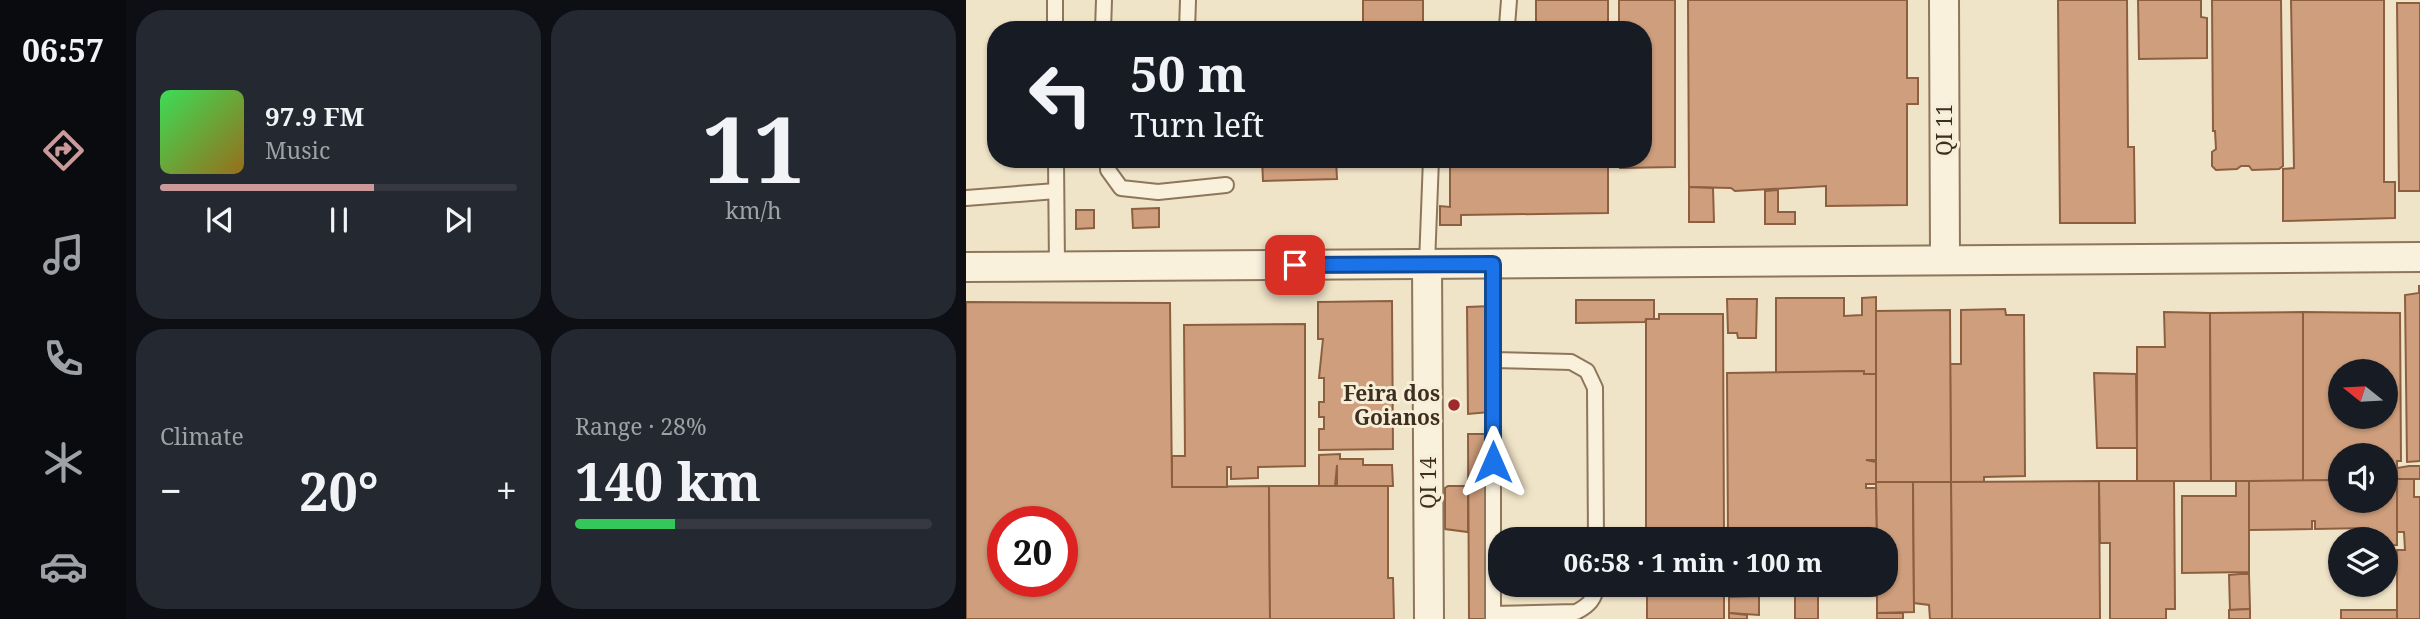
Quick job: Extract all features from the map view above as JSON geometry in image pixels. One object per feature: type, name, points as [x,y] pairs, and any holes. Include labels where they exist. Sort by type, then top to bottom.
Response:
[{"type":"street","name":"QI 11","points":[[1944,0],[1945,260]]},
{"type":"street","points":[[966,267],[2420,257]]},
{"type":"street","name":"QI 14","points":[[1427,264],[1429,619]]},
{"type":"lane","points":[[1055,0],[1055,21]]},
{"type":"lane","points":[[1103,21],[1104,0]]},
{"type":"lane","points":[[1187,21],[1188,0]]},
{"type":"lane","points":[[1507,21],[1509,0]]},
{"type":"lane","points":[[1056,168],[1057,267]]},
{"type":"lane","points":[[1108,168],[1121,188],[1157,192],[1226,185]]},
{"type":"lane","points":[[1427,264],[1431,168]]},
{"type":"lane","points":[[966,198],[1056,191]]},
{"type":"lane","points":[[1493,264],[1493,616],[1576,612],[1588,606],[1594,597]]},
{"type":"lane","points":[[1493,360],[1571,362],[1587,371],[1595,388],[1596,527]]},
{"type":"building","points":[[1363,0],[1423,0],[1423,21],[1363,21]]},
{"type":"building","points":[[1536,0],[1608,0],[1608,21],[1536,21]]},
{"type":"building","points":[[1619,0],[1675,0],[1675,167],[1652,167],[1652,21],[1619,21]]},
{"type":"building","points":[[1688,0],[1907,0],[1907,78],[1918,78],[1918,104],[1907,104],[1907,205],[1826,206],[1826,186],[1735,191],[1731,188],[1689,187]]},
{"type":"building","points":[[2058,0],[2127,0],[2128,147],[2134,147],[2135,223],[2060,223]]},
{"type":"building","points":[[2138,0],[2201,0],[2201,17],[2207,18],[2207,58],[2139,59]]},
{"type":"building","points":[[2212,0],[2281,0],[2283,166],[2279,169],[2252,170],[2249,166],[2241,166],[2237,169],[2216,170],[2212,166],[2212,152],[2216,149],[2213,131]]},
{"type":"building","points":[[2291,0],[2384,0],[2384,182],[2395,182],[2395,218],[2283,221],[2283,169],[2294,168]]},
{"type":"building","points":[[2397,3],[2420,3],[2420,191],[2399,191]]},
{"type":"building","points":[[1262,168],[1336,168],[1337,179],[1263,181]]},
{"type":"building","points":[[1450,168],[1608,168],[1608,213],[1461,215],[1461,225],[1440,225],[1440,206],[1450,207]]},
{"type":"building","points":[[1689,187],[1713,188],[1714,222],[1689,222]]},
{"type":"building","points":[[1778,190],[1778,212],[1795,212],[1795,224],[1765,224],[1765,191]]},
{"type":"building","points":[[1159,208],[1159,227],[1133,228],[1132,209]]},
{"type":"building","points":[[1076,210],[1094,210],[1094,228],[1076,229]]},
{"type":"building","points":[[2419,286],[2420,461],[2407,462],[2405,295],[2419,293]]},
{"type":"building","points":[[1876,297],[1876,374],[1864,374],[1864,371],[1776,373],[1776,298],[1844,298],[1844,316],[1862,315],[1862,298]]},
{"type":"building","points":[[1727,299],[1757,299],[1756,338],[1738,338],[1737,333],[1728,333]]},
{"type":"building","points":[[1576,300],[1654,300],[1654,319],[1646,319],[1645,322],[1576,323]]},
{"type":"building","points":[[1392,301],[1393,449],[1319,450],[1319,429],[1324,429],[1324,417],[1319,417],[1319,402],[1324,402],[1324,378],[1319,378],[1323,339],[1318,339],[1318,302]]},
{"type":"building","points":[[966,302],[1170,303],[1172,487],[1269,486],[1270,619],[966,619]]},
{"type":"building","points":[[1491,306],[1489,412],[1468,414],[1467,307]]},
{"type":"building","points":[[2005,309],[2006,315],[2024,315],[2025,476],[1984,477],[1984,482],[1951,482],[1950,364],[1961,364],[1961,310]]},
{"type":"building","points":[[1950,310],[1951,482],[1876,482],[1876,311]]},
{"type":"building","points":[[2164,312],[2210,313],[2211,481],[2137,481],[2137,347],[2165,347]]},
{"type":"building","points":[[2303,312],[2303,481],[2211,481],[2210,313]]},
{"type":"building","points":[[2303,312],[2400,313],[2401,461],[2398,461],[2398,443],[2328,443],[2328,480],[2303,481]]},
{"type":"building","points":[[1659,314],[1723,314],[1724,527],[1646,527],[1646,319],[1659,319]]},
{"type":"building","points":[[1305,324],[1305,466],[1258,467],[1258,478],[1231,479],[1231,467],[1227,467],[1227,487],[1172,487],[1172,456],[1185,456],[1184,325]]},
{"type":"building","points":[[1864,371],[1864,374],[1876,374],[1876,460],[1866,460],[1876,462],[1876,484],[1866,484],[1866,488],[1876,488],[1877,527],[1728,527],[1727,373]]},
{"type":"building","points":[[2094,373],[2136,374],[2137,448],[2097,448]]},
{"type":"building","points":[[1468,434],[1488,434],[1488,619],[1469,619]]},
{"type":"building","points":[[1340,454],[1340,459],[1363,459],[1363,465],[1392,465],[1393,486],[1337,486],[1337,465],[1335,486],[1319,486],[1319,455]]},
{"type":"building","points":[[2420,466],[2420,479],[2398,479],[2398,468]]},
{"type":"building","points":[[2398,479],[2414,479],[2414,497],[2420,497],[2420,619],[2397,619],[2398,550],[2405,550],[2404,532],[2398,532]]},
{"type":"building","points":[[2328,480],[2328,513],[2397,513],[2397,527],[2315,529],[2315,521],[2312,521],[2312,529],[2249,530],[2249,481]]},
{"type":"building","points":[[2099,481],[2100,619],[1952,619],[1951,482]]},
{"type":"building","points":[[2099,481],[2174,481],[2175,609],[2166,609],[2166,619],[2110,619],[2110,543],[2100,543]]},
{"type":"building","points":[[2236,481],[2249,481],[2249,572],[2182,573],[2182,496],[2236,496]]},
{"type":"building","points":[[1876,482],[1913,482],[1914,612],[1877,613],[1877,597],[1898,597],[1898,527],[1877,527]]},
{"type":"building","points":[[1913,482],[1951,482],[1952,619],[1930,619],[1929,605],[1914,603]]},
{"type":"building","points":[[1269,486],[1388,486],[1388,578],[1393,578],[1394,619],[1270,619]]},
{"type":"building","points":[[1468,486],[1468,532],[1445,529],[1445,488]]},
{"type":"building","points":[[2249,574],[2250,609],[2230,610],[2229,575]]},
{"type":"building","points":[[1647,597],[1724,597],[1724,619],[1647,619]]},
{"type":"building","points":[[1729,597],[1759,597],[1759,615],[1729,613]]},
{"type":"building","points":[[1795,597],[1818,597],[1818,619],[1795,619]]},
{"type":"building","points":[[2250,609],[2250,619],[2229,619],[2229,610]]},
{"type":"building","points":[[2341,610],[2397,610],[2397,619],[2341,619]]},
{"type":"building","points":[[1729,613],[1747,615],[1747,619],[1729,619]]},
{"type":"building","points":[[1877,613],[1903,613],[1903,619],[1877,619]]},
{"type":"place","name":"Feira dos Goianos","points":[[1454,405]]},
{"type":"route","points":[[1295,265],[1493,264],[1493,462]]}]
